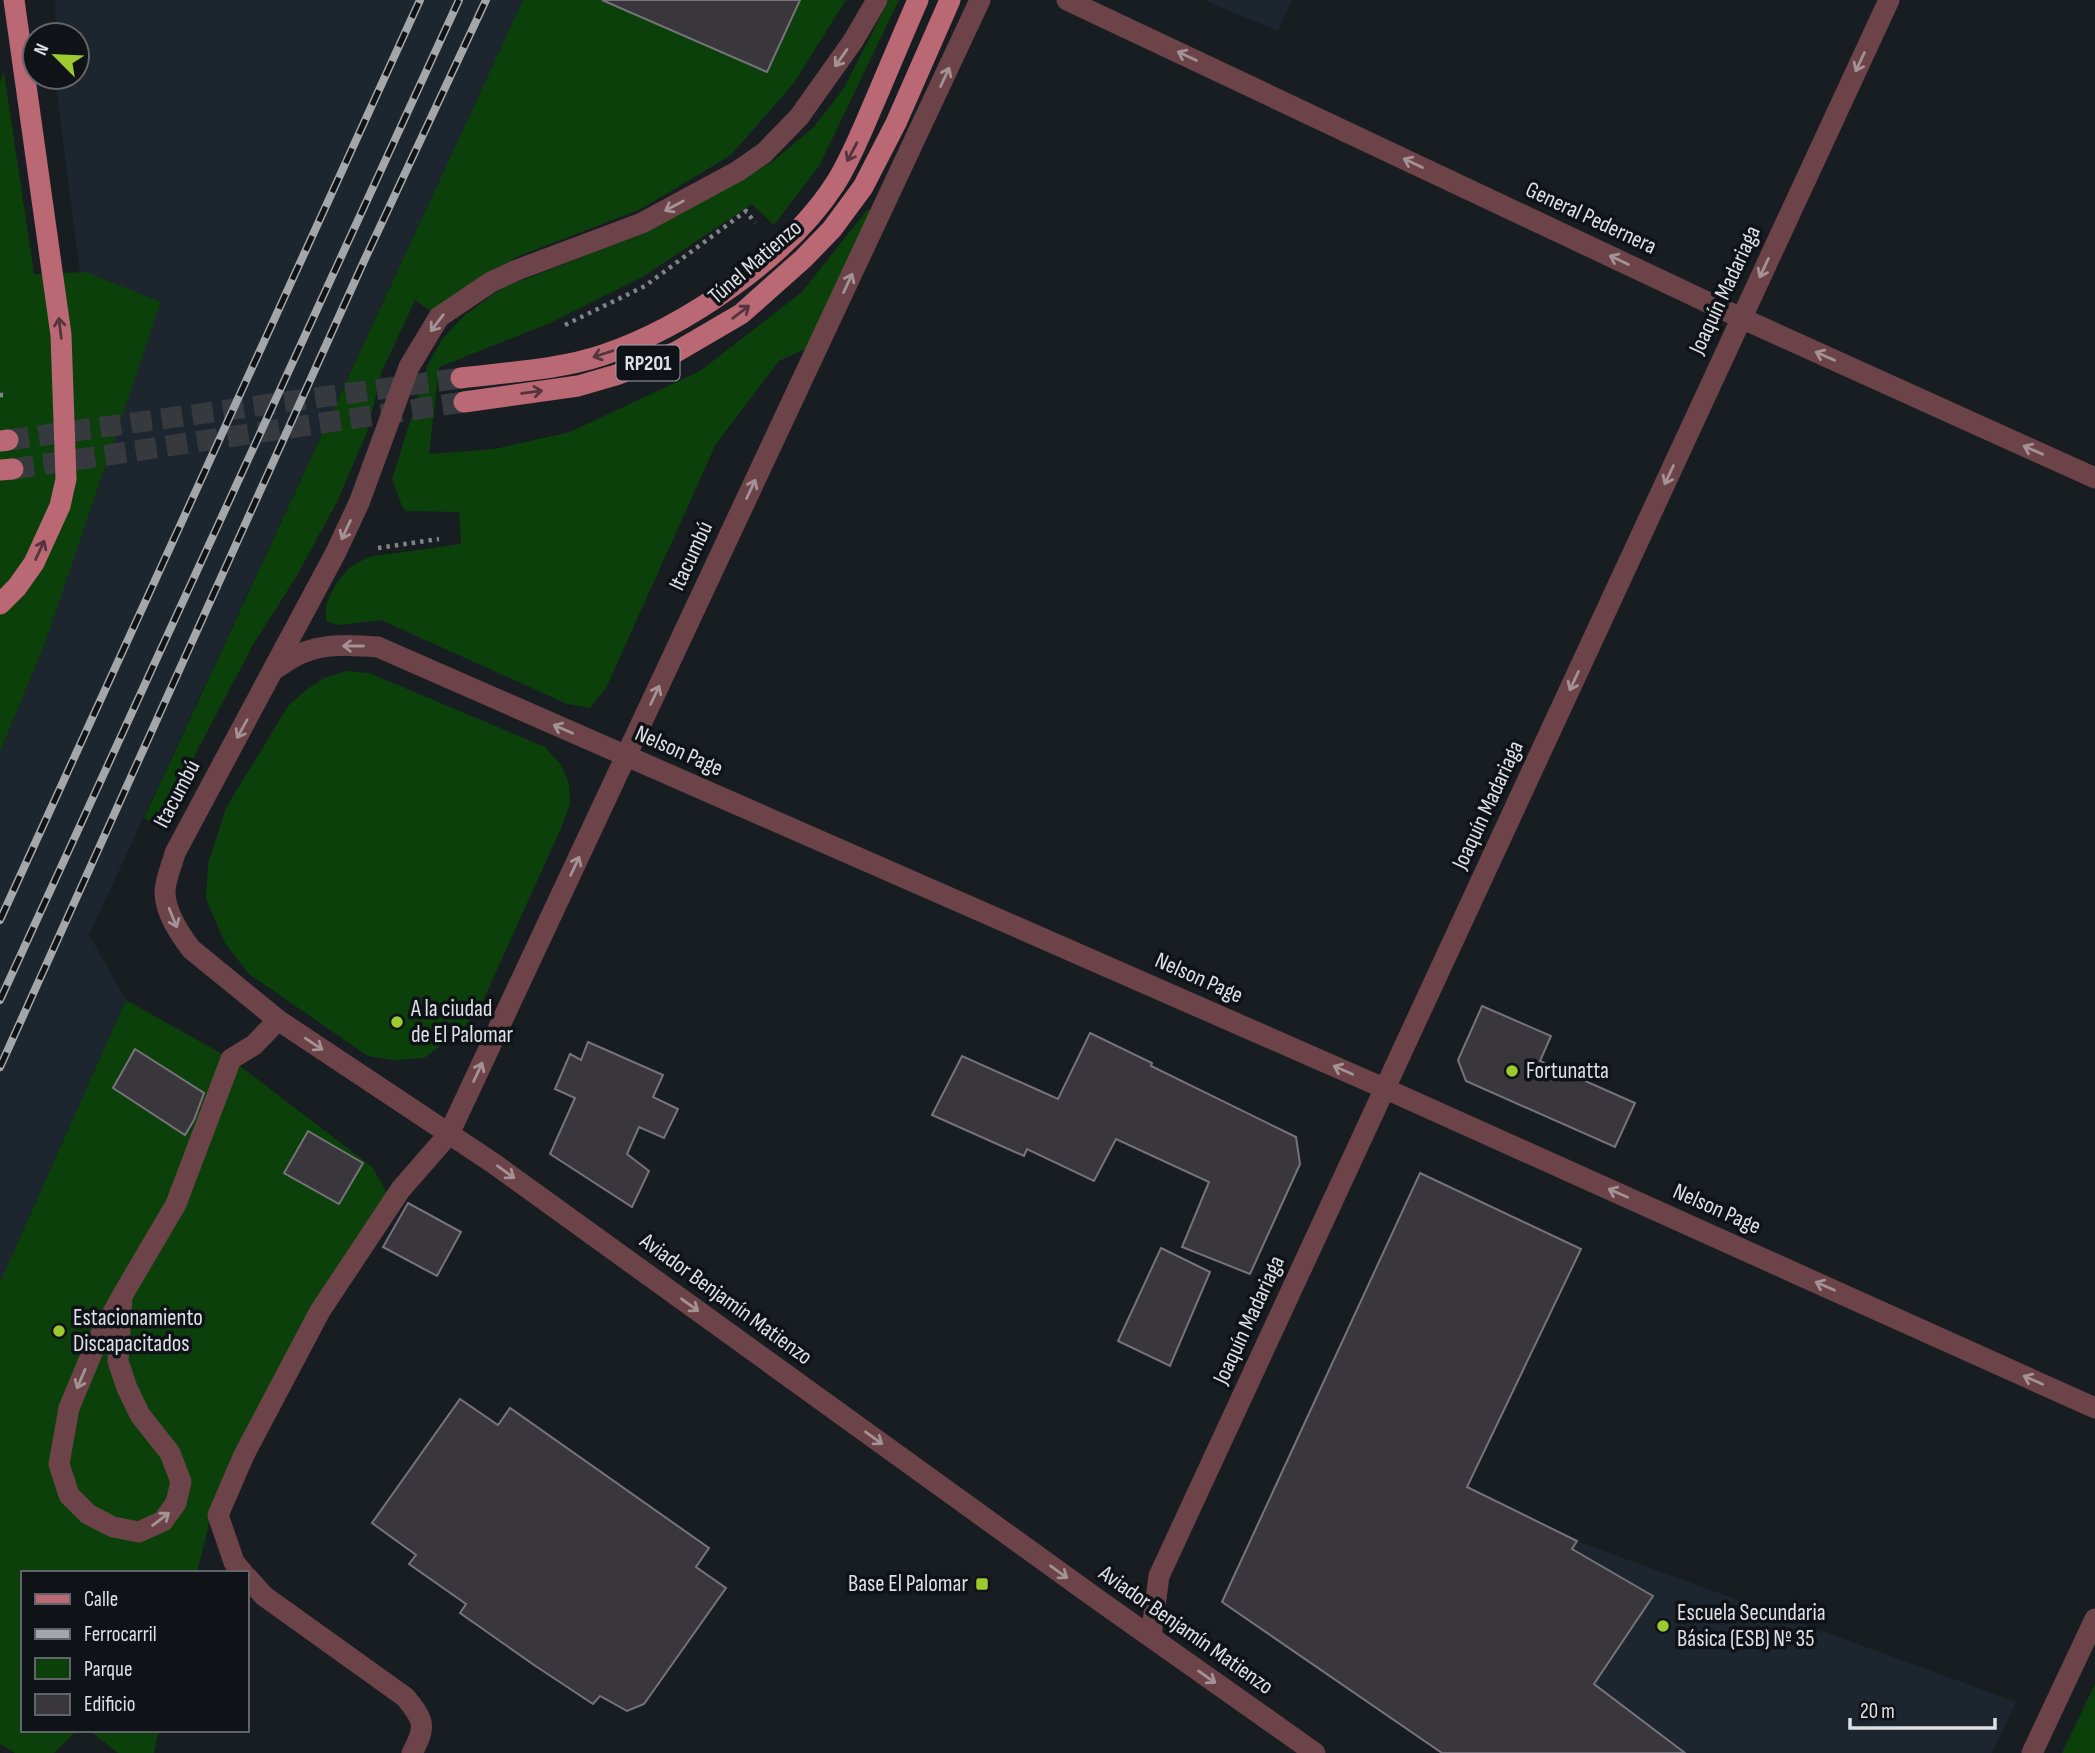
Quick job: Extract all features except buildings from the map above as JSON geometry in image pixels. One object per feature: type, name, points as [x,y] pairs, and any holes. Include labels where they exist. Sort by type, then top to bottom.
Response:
[{"type":"main road","points":[[0,604],[17,587],[34,563],[60,506],[66,479],[61,335],[14,0]]},
{"type":"main road","name":"Túnel Matienzo","points":[[461,378],[557,366],[602,355],[655,333],[717,298],[767,260],[808,218],[835,184],[858,141],[918,0]]},
{"type":"main road","name":"Túnel Matienzo","points":[[464,402],[578,386],[616,375],[676,352],[741,314],[803,259],[832,229],[863,187],[896,123],[950,0]]},
{"type":"street","name":"Itacumbú","points":[[175,853],[335,554],[359,503],[409,367],[439,317],[491,282],[642,223],[737,171],[764,153],[799,117],[853,41],[877,0]]},
{"type":"street","name":"Itacumbú","points":[[241,1571],[234,1562],[218,1515],[244,1455],[320,1311],[401,1189],[449,1134],[981,0]]},
{"type":"street","name":"General Pedernera","points":[[1067,0],[1741,318],[2095,478]]},
{"type":"street","name":"Joaquín Madariaga","points":[[1151,1637],[1159,1576],[1889,0]]},
{"type":"street","name":"Nelson Page","points":[[274,669],[302,653],[331,646],[378,647],[1386,1089],[2095,1408]]},
{"type":"street","name":"Aviador Benjamín Matienzo","points":[[175,853],[165,891],[170,915],[181,936],[191,949],[278,1020],[494,1163],[1315,1753]]},
{"type":"street","points":[[122,1296],[118,1362],[141,1415],[170,1453],[181,1482],[176,1503],[163,1521],[139,1532],[113,1527],[88,1514],[69,1495],[59,1464],[69,1408],[97,1341],[122,1296],[176,1204],[231,1059],[254,1045],[278,1020]]},
{"type":"street","points":[[248,1578],[264,1595],[405,1697],[420,1716],[422,1735],[412,1753]]},
{"type":"street","points":[[2032,1753],[2095,1619]]},
{"type":"path","points":[[554,331],[645,286],[746,211],[755,224]]},
{"type":"path","points":[[335,554],[439,539]]},
{"type":"shaded area","points":[[55,0],[523,0],[89,935],[126,1000],[0,1282],[0,752],[44,646],[80,273],[57,91],[91,91],[91,21],[56,21]]},
{"type":"shaded area","points":[[1204,0],[1292,0],[1278,31]]},
{"type":"shaded area","name":"Escuela Secundaria Básica (ESB) Nº 35","points":[[1577,1541],[2016,1702],[1992,1753],[1442,1753],[1434,1747]]},
{"type":"green space","points":[[523,0],[846,0],[794,83],[731,155],[641,209],[514,258],[491,282],[439,317],[415,300],[382,371],[367,432],[338,500],[296,577],[254,643],[170,802],[162,827],[144,818]]},
{"type":"green space","points":[[889,0],[899,0],[819,166],[774,225],[752,204],[644,276],[550,323],[439,367],[429,454],[495,449],[570,432],[700,371],[802,292],[868,209],[884,213],[807,348],[779,361],[716,444],[606,688],[590,708],[567,704],[381,620],[338,625],[326,621],[326,605],[335,585],[349,568],[368,557],[461,544],[459,512],[406,511],[392,479],[428,364],[443,338],[465,315],[502,288],[647,232],[772,162],[814,127],[844,88]]},
{"type":"green space","points":[[4,72],[34,274],[86,272],[161,302],[44,646],[0,752],[0,82]]},
{"type":"green space","points":[[347,671],[369,673],[545,747],[561,765],[569,784],[570,804],[562,826],[476,1016],[424,1058],[394,1060],[368,1056],[249,974],[225,943],[206,899],[208,864],[226,808],[288,706],[324,678]]},
{"type":"green space","points":[[126,1000],[231,1059],[372,1167],[389,1196],[217,1490],[197,1571],[21,1571],[21,1732],[75,1732],[54,1753],[15,1753],[0,1744],[0,1282]]},
{"type":"green space","points":[[2095,1684],[2095,1753],[2062,1753]]},
{"type":"green space","points":[[92,1732],[159,1732],[154,1753],[118,1753]]},
{"type":"tunnel","points":[[8,440],[461,378]]},
{"type":"tunnel","points":[[13,469],[464,402]]},
{"type":"railway","points":[[0,920],[420,0]]},
{"type":"railway","points":[[0,1000],[459,0]]},
{"type":"railway","points":[[0,1067],[364,261],[486,0]]},
{"type":"place","name":"A la ciudad de El Palomar","points":[[397,1022]]},
{"type":"place","name":"Fortunatta","points":[[1512,1071]]},
{"type":"place","name":"Estacionamiento Discapacitados","points":[[59,1331]]},
{"type":"place","name":"Base El Palomar","points":[[982,1584]]},
{"type":"place","name":"Escuela Secundaria Básica (ESB) Nº 35","points":[[1663,1626]]}]
